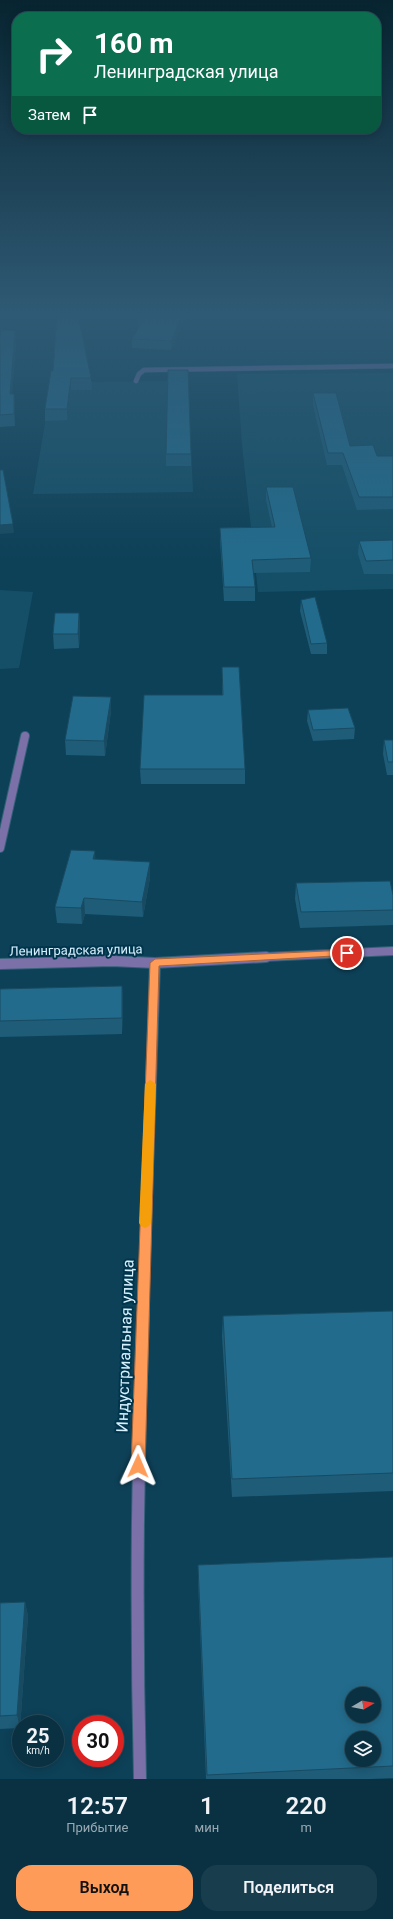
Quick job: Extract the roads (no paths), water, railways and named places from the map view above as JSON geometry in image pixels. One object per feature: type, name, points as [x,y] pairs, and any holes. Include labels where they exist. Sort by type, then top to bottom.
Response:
[{"type":"street","points":[[0,848],[25,736]]},
{"type":"street","name":"Ленинградская улица","points":[[4,964],[112,961],[155,963],[393,951]]},
{"type":"street","points":[[0,956],[4,964]]},
{"type":"street","name":"Индустриальная улица","points":[[140,1779],[137,1669],[138,1450],[155,963]]}]
